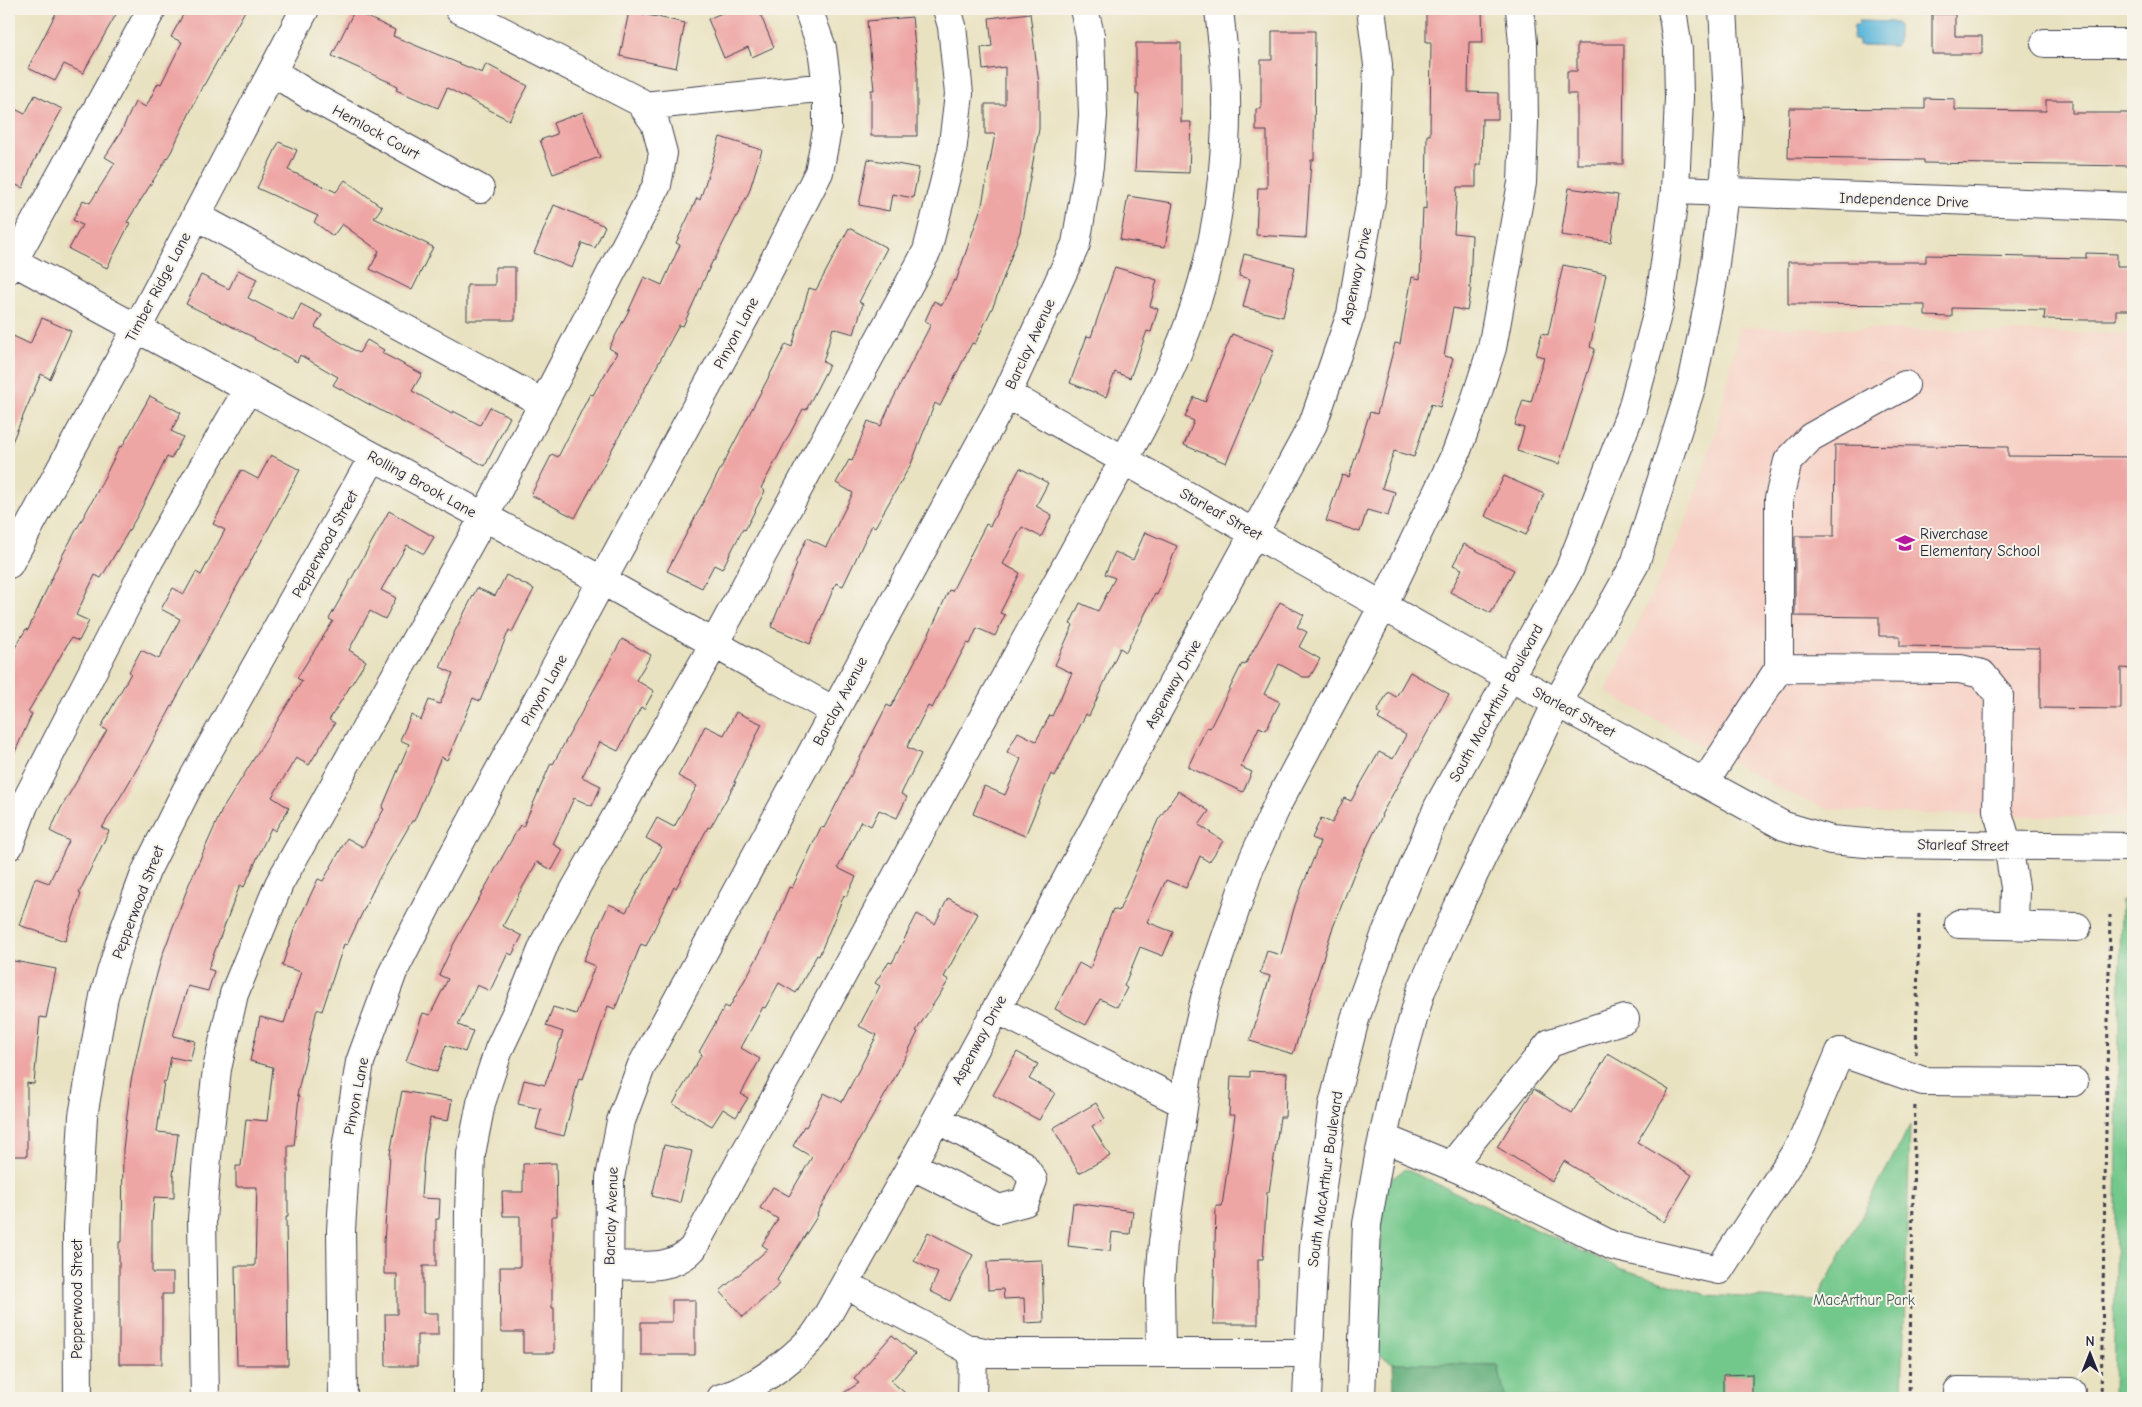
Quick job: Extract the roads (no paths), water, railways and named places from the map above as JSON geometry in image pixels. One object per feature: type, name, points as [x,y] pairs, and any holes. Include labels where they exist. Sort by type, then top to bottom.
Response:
[{"type":"street","points":[[10,263],[152,9]]},
{"type":"street","name":"Timber Ridge Lane","points":[[9,564],[137,328],[305,9]]},
{"type":"street","points":[[205,1398],[202,1220],[217,1069],[234,994],[279,884],[484,517],[657,185],[664,153],[655,123],[640,102],[459,9]]},
{"type":"street","name":"Pinyon Lane","points":[[343,1398],[341,1230],[346,1149],[360,1062],[393,972],[448,865],[603,582],[748,311],[819,172],[827,130],[828,87],[822,48],[808,9]]},
{"type":"street","points":[[468,1398],[469,1202],[472,1154],[481,1103],[500,1049],[546,940],[714,644],[927,251],[952,152],[959,94],[952,26],[947,9]]},
{"type":"street","name":"Barclay Avenue","points":[[608,1398],[610,1178],[621,1121],[642,1068],[1007,394],[1076,244],[1090,166],[1093,116],[1090,35],[1084,9]]},
{"type":"street","points":[[609,1265],[650,1266],[672,1263],[684,1258],[693,1248],[1125,460],[1169,373],[1194,311],[1209,257],[1219,194],[1226,132],[1226,74],[1219,9]]},
{"type":"street","name":"Aspenway Drive","points":[[721,1398],[752,1384],[790,1360],[814,1337],[827,1316],[937,1119],[1313,424],[1351,314],[1374,188],[1378,65],[1371,9]]},
{"type":"street","points":[[1161,1353],[1160,1284],[1163,1242],[1183,1103],[1205,998],[1251,864],[1279,801],[1383,606],[1456,453],[1492,348],[1522,183],[1524,122],[1523,43],[1520,9]]},
{"type":"street","name":"South MacArthur Boulevard","points":[[1307,1398],[1314,1246],[1333,1105],[1355,1019],[1386,933],[1438,808],[1570,568],[1632,409],[1659,307],[1675,190],[1679,98],[1678,50],[1672,9]]},
{"type":"street","points":[[1361,1398],[1368,1224],[1383,1138],[1397,1075],[1421,991],[1458,906],[1557,703],[1635,564],[1692,384],[1712,286],[1724,193],[1729,116],[1723,9]]},
{"type":"street","points":[[2045,43],[2133,43]]},
{"type":"street","name":"Hemlock Court","points":[[273,72],[309,95],[480,190]]},
{"type":"street","points":[[644,106],[828,87]]},
{"type":"street","name":"Independence Drive","points":[[1675,190],[2133,208]]},
{"type":"street","points":[[196,216],[543,403]]},
{"type":"street","name":"Rolling Brook Lane","points":[[10,263],[137,328],[603,582],[834,711]]},
{"type":"street","points":[[1705,782],[1779,668],[1779,498],[1788,461],[1811,437],[1905,386]]},
{"type":"street","points":[[9,846],[24,805],[149,561],[248,389]]},
{"type":"street","name":"Starleaf Street","points":[[1007,394],[1510,677],[1784,826],[1830,840],[1877,844],[2133,848]]},
{"type":"street","name":"Pepperwood Street","points":[[78,1398],[77,1228],[83,1116],[104,996],[123,933],[146,871],[187,789],[374,457]]},
{"type":"street","points":[[1779,668],[1960,669],[1982,674],[1999,695],[1997,810],[2008,846],[2015,886],[2014,926]]},
{"type":"street","points":[[1959,924],[2077,927]]},
{"type":"street","points":[[996,1009],[1183,1103]]},
{"type":"street","points":[[1451,1166],[1550,1043],[1625,1019]]},
{"type":"street","points":[[1383,1138],[1451,1166],[1613,1246],[1719,1270],[1801,1144],[1840,1052],[1923,1081],[2074,1082]]},
{"type":"street","points":[[911,1165],[999,1210],[1025,1202],[1033,1180],[1023,1165],[937,1119]]},
{"type":"street","points":[[845,1284],[966,1348],[988,1353],[1309,1353]]},
{"type":"street","points":[[972,1398],[973,1349]]},
{"type":"street","points":[[1958,1391],[2071,1392]]},
{"type":"water","points":[[1859,21],[1896,22],[1898,25],[1898,43],[1895,46],[1859,45],[1859,40],[1853,40],[1854,25],[1859,25]]},
{"type":"place","name":"Riverchase Elementary School","points":[[1905,543]]},
{"type":"park label","name":"MacArthur Park","points":[[1864,1300]]}]
